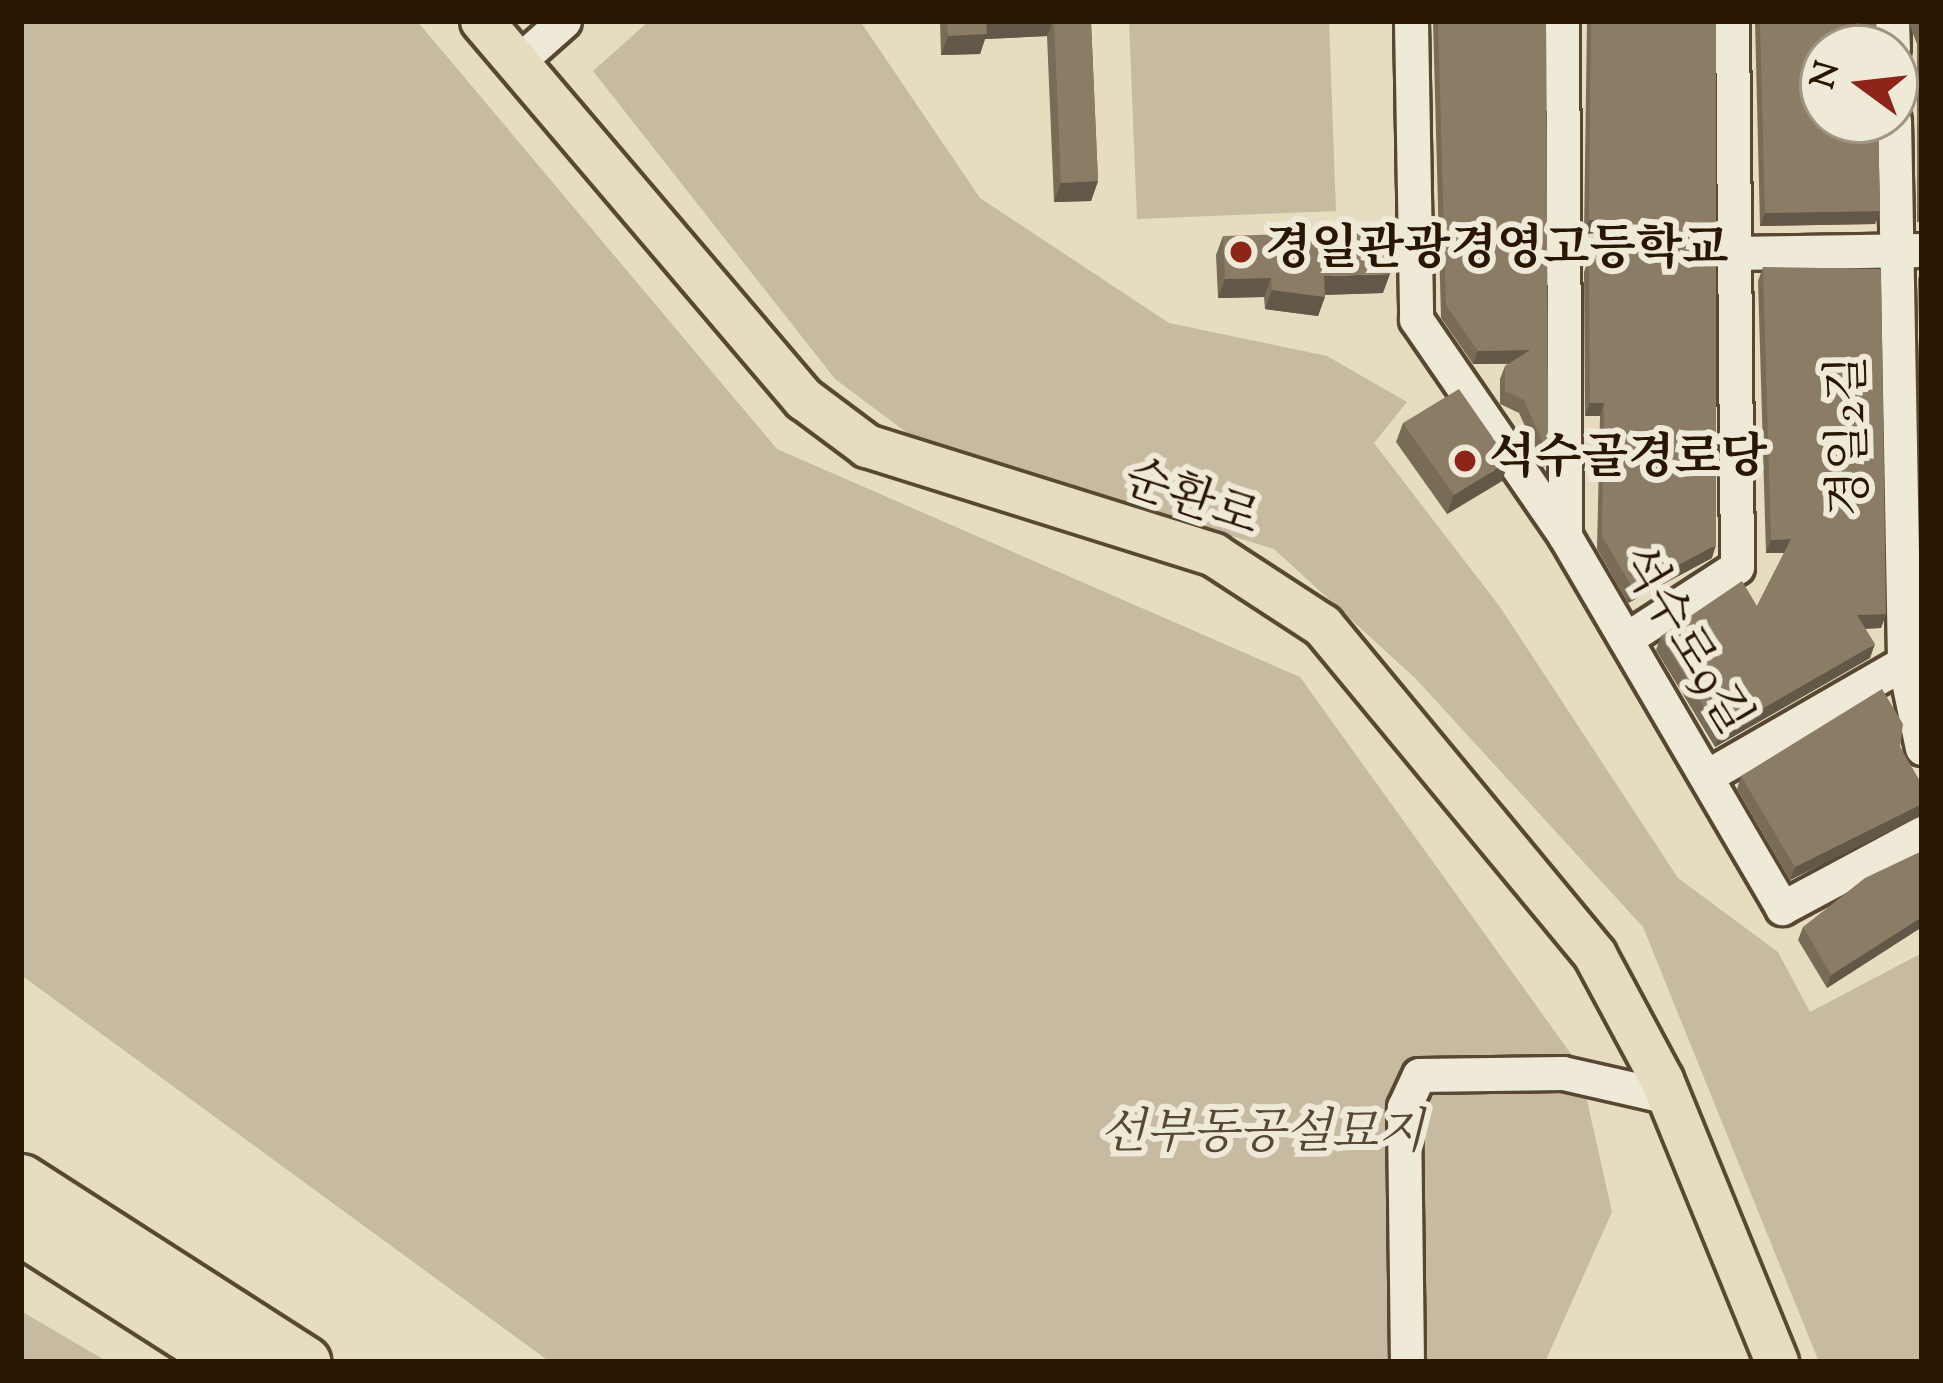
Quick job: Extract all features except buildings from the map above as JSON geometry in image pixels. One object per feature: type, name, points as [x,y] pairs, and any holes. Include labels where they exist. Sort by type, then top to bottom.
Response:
[{"type":"highway","points":[[21,1162],[172,1277]]},
{"type":"highway","points":[[21,1180],[305,1362]]},
{"type":"highway","points":[[21,1228],[229,1362]]},
{"type":"highway","points":[[21,1242],[96,1277]]},
{"type":"main road","name":"순환로","points":[[482,21],[804,399],[867,446],[1214,555],[1323,626],[1594,955],[1669,1097],[1777,1362]]},
{"type":"street","points":[[519,61],[564,21]]},
{"type":"street","name":"석수로9길","points":[[1411,21],[1416,319],[1564,536],[1782,908],[1922,832]]},
{"type":"street","points":[[1562,21],[1564,536]]},
{"type":"street","points":[[1626,639],[1737,567],[1732,21]]},
{"type":"street","name":"경일2길","points":[[1897,144],[1910,251],[1913,657],[1922,748]]},
{"type":"street","points":[[1734,253],[1910,251]]},
{"type":"street","points":[[1707,776],[1913,657]]},
{"type":"street","points":[[1406,1362],[1405,1107],[1419,1075],[1563,1073],[1669,1097]]},
{"type":"green space","name":"선부동공설묘지","points":[[21,21],[417,21],[777,449],[1300,677],[1579,1065],[1612,1212],[1545,1362],[550,1362],[21,975]]},
{"type":"green space","points":[[649,21],[860,21],[980,198],[1169,323],[1327,356],[1407,402],[1374,443],[1500,607],[1678,878],[1778,952],[1810,1012],[1922,953],[1922,1362],[1819,1362],[1643,927],[1416,679],[1274,549],[914,438],[835,379],[593,71]]},
{"type":"green space","points":[[1129,21],[1329,21],[1336,211],[1137,219]]},
{"type":"green space","points":[[21,1311],[108,1362],[21,1362]]},
{"type":"place","name":"경일관광경영고등학교","points":[[1241,252]]},
{"type":"place","name":"석수골경로당","points":[[1465,461]]}]
